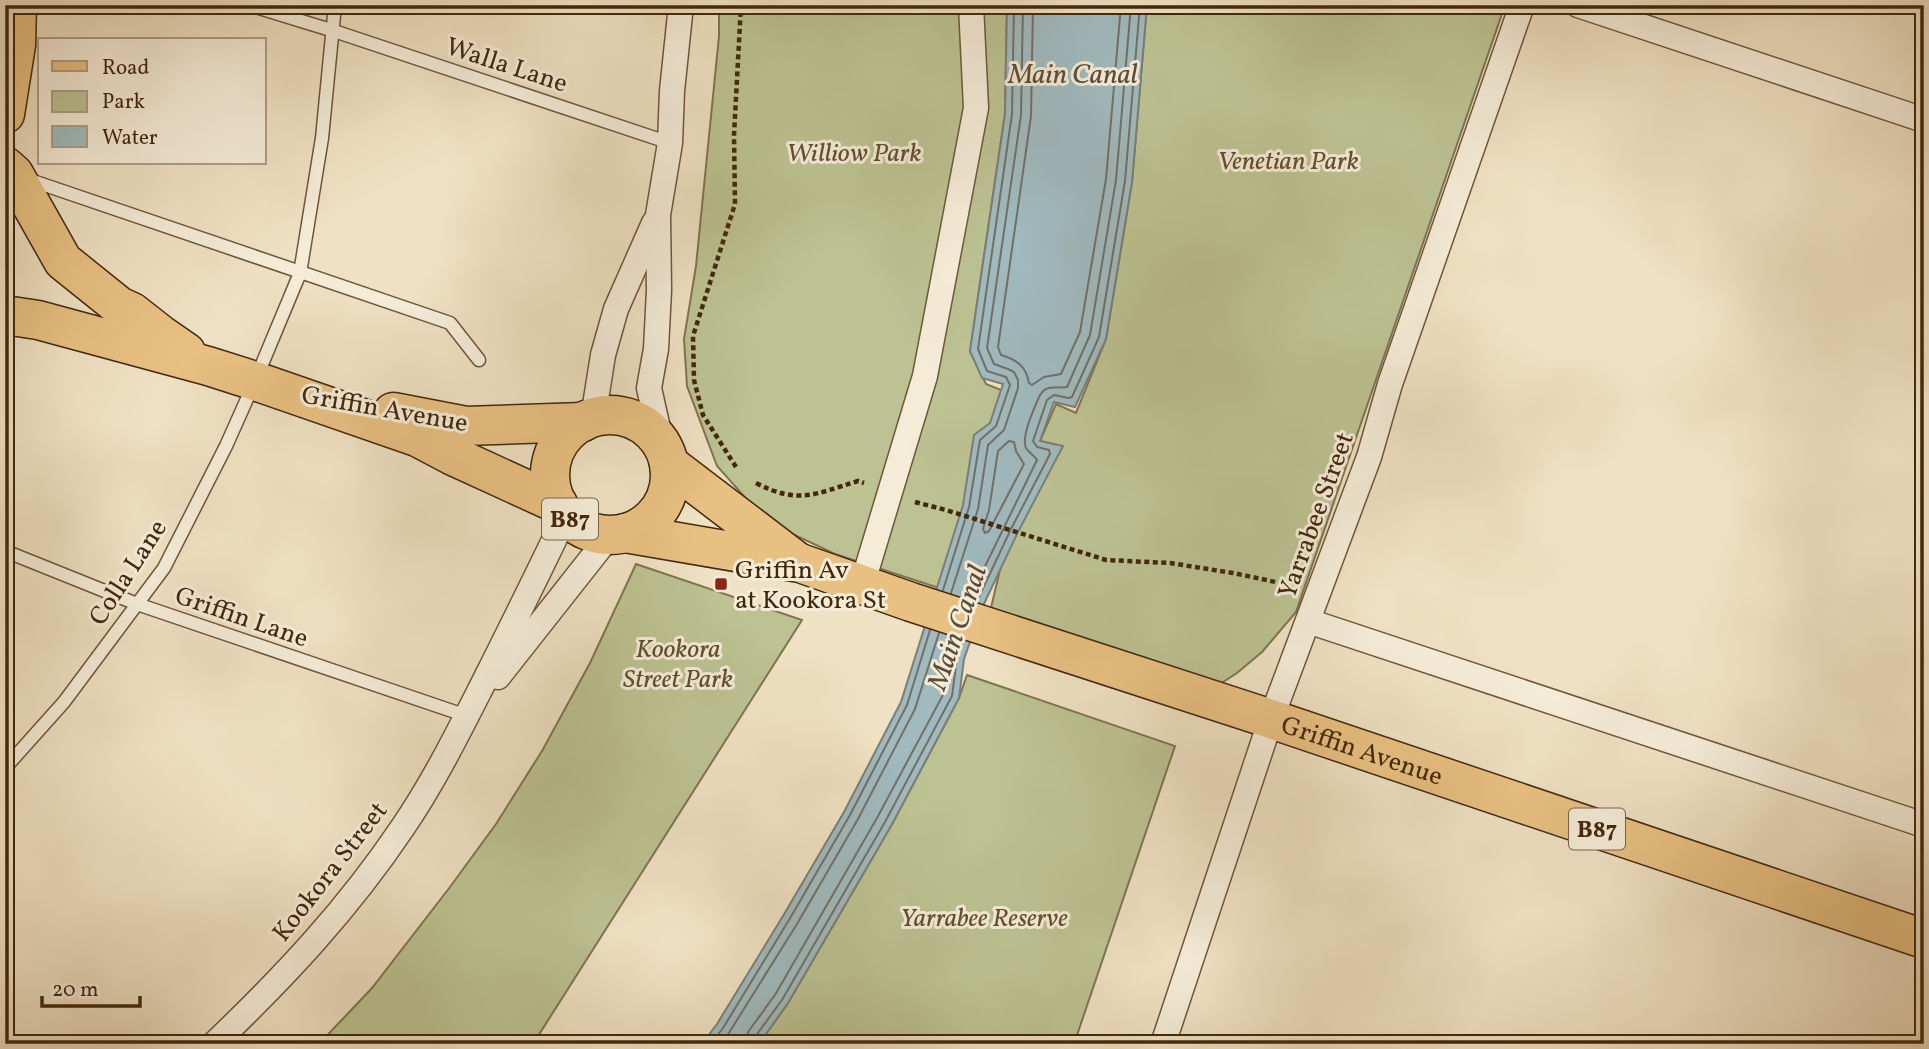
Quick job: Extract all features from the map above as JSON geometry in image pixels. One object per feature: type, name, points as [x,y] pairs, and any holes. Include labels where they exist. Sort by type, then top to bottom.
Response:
[{"type":"main road","points":[[5,114],[16,45],[17,5]]},
{"type":"main road","name":"Griffin Avenue","points":[[10,170],[63,261],[119,306],[132,312],[208,366]]},
{"type":"main road","name":"Griffin Avenue","points":[[5,316],[38,320],[208,366],[263,384],[417,438],[562,510]]},
{"type":"main road","name":"Griffin Avenue","points":[[263,384],[466,426],[588,420]]},
{"type":"main road","name":"B87","points":[[608,415],[631,419],[651,431],[665,453],[670,482],[665,499],[656,514],[642,526],[617,534],[594,532],[579,526],[562,510],[551,486],[555,451],[567,434],[588,420],[608,415]]},
{"type":"main road","name":"Griffin Avenue","points":[[665,453],[800,563]]},
{"type":"main road","name":"Griffin Avenue","points":[[617,534],[800,563],[1924,939]]},
{"type":"street","points":[[665,453],[649,388],[656,349],[659,290],[658,215],[670,143],[672,91],[681,5]]},
{"type":"street","points":[[862,585],[925,376],[976,108],[971,5]]},
{"type":"street","name":"Yarrabee Street","points":[[1163,1044],[1271,719],[1369,457],[1390,384],[1521,5]]},
{"type":"street","points":[[1578,5],[1924,120]]},
{"type":"street","points":[[588,420],[616,309],[658,215]]},
{"type":"street","name":"Kookora Street","points":[[214,1044],[313,945],[362,885],[404,826],[443,763],[467,716],[562,510]]},
{"type":"street","name":"Kookora Street","points":[[467,716],[617,534]]},
{"type":"street","points":[[1308,621],[1924,825]]},
{"type":"lane","name":"Walla Lane","points":[[249,5],[670,143]]},
{"type":"lane","name":"Colla Lane","points":[[5,768],[64,702],[164,568],[226,446],[263,384],[300,273],[323,138],[335,5]]},
{"type":"lane","points":[[10,170],[450,323],[479,360]]},
{"type":"lane","name":"Griffin Lane","points":[[5,551],[137,604],[467,716]]},
{"type":"path","points":[[740,475],[703,415],[694,380],[693,337],[734,204],[734,135],[741,5]]},
{"type":"path","points":[[752,481],[775,492],[807,497],[858,481],[888,495]]},
{"type":"path","points":[[946,510],[1106,560],[1170,563],[1233,573],[1319,592]]},
{"type":"green space","name":"Williow Park","points":[[719,5],[1007,5],[1005,114],[970,351],[986,384],[1006,392],[969,507],[939,588],[835,554],[767,522],[717,466],[687,386],[684,339],[696,266],[719,36]]},
{"type":"green space","name":"Venetian Park","points":[[1147,5],[1505,5],[1296,612],[1262,652],[1220,684],[990,612],[1012,519],[1062,447],[1040,441],[1056,404],[1076,413],[1106,339],[1132,182]]},
{"type":"green space","name":"Kookora Street Park","points":[[636,564],[802,620],[533,1044],[319,1044],[372,988],[496,824],[542,751],[590,663]]},
{"type":"green space","name":"Yarrabee Reserve","points":[[967,675],[1175,746],[1074,1044],[759,1044],[788,1003],[891,826],[959,698]]},
{"type":"water","name":"Main Canal","points":[[1007,5],[1147,5],[1132,182],[1106,339],[1075,407],[1054,402],[1040,441],[1063,446],[982,608],[964,659],[959,698],[891,826],[788,1003],[759,1044],[702,1044],[717,1024],[844,812],[901,702],[963,505],[974,435],[990,423],[1003,384],[982,378],[970,351],[1005,114]]},
{"type":"place","name":"Griffin Av at Kookora St","points":[[721,584]]}]
